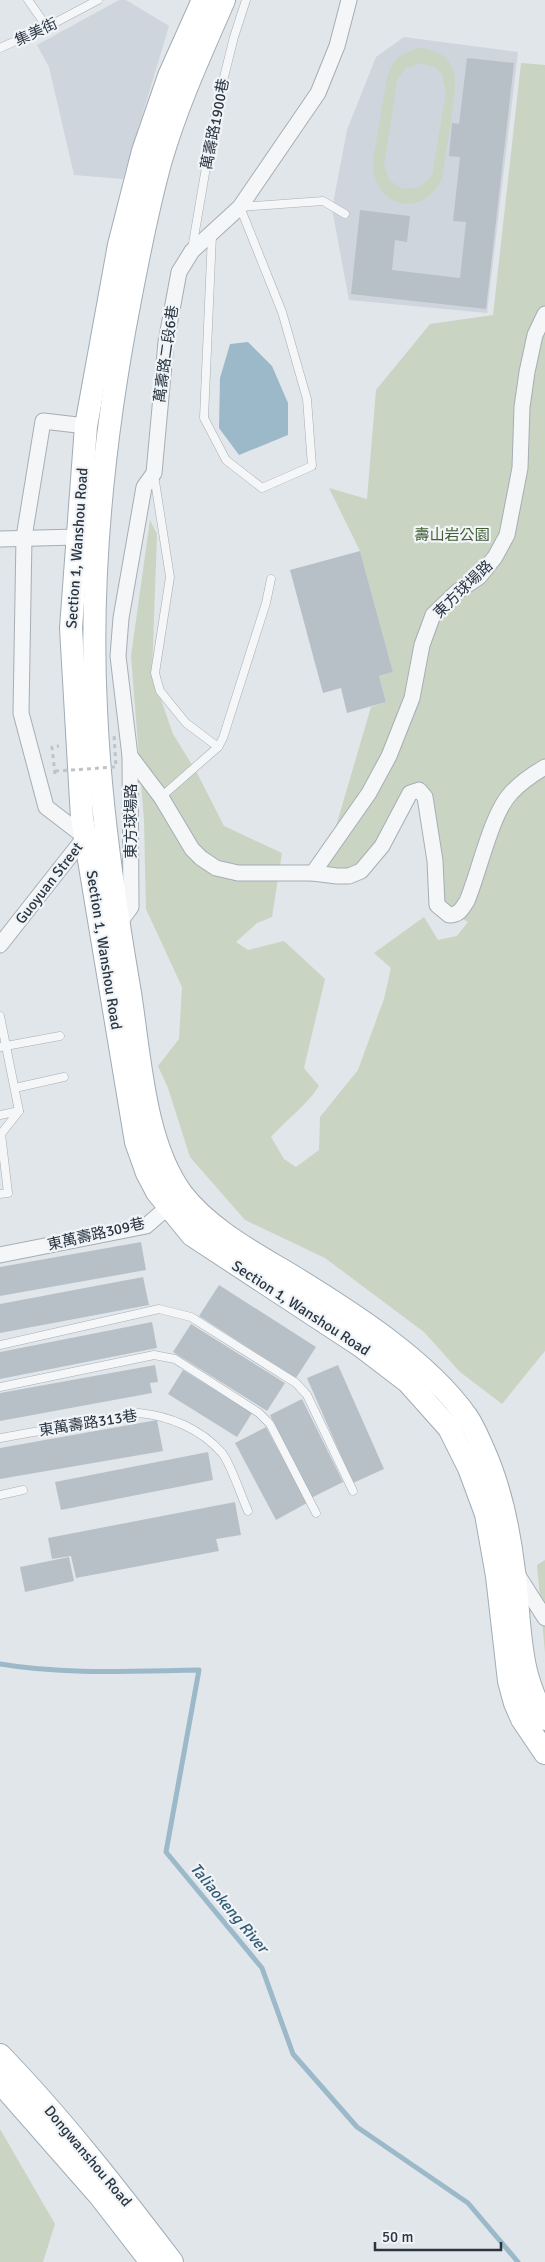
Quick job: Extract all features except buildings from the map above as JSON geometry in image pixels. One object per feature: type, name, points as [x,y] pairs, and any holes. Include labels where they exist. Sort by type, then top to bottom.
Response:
[{"type":"main road","name":"Section 1, Wanshou Road","points":[[203,0],[168,76],[143,151],[119,245],[86,426],[71,638],[74,705],[110,924],[136,1142],[147,1174],[176,1202],[192,1235],[361,1346],[414,1389],[449,1428],[469,1468],[506,1573],[527,1675],[545,1719]]},
{"type":"main road","name":"Section 1, Wanshou Road","points":[[96,835],[94,629],[98,541],[108,432],[132,291],[161,160],[187,86],[224,0]]},
{"type":"main road","name":"Section 1, Wanshou Road","points":[[506,1573],[509,1682],[522,1719],[545,1753]]},
{"type":"main road","name":"Dongwanshou Road","points":[[0,2055],[24,2079],[133,2210],[172,2262]]},
{"type":"main road","name":"Dongwanshou Road","points":[[0,2082],[100,2196],[151,2262]]},
{"type":"street","name":"萬壽路二段6巷","points":[[130,756],[118,656],[121,618],[144,487],[154,473],[156,430],[166,342],[180,272],[192,251],[212,230],[240,207],[318,93],[337,46],[349,0]]},
{"type":"street","name":"東方球場路","points":[[313,873],[369,792],[389,756],[412,698],[422,645],[433,614],[458,591],[479,577],[496,558],[507,535],[520,468],[522,407],[527,372],[536,335],[545,314]]},
{"type":"street","points":[[86,426],[43,421],[24,537],[21,713],[46,807],[96,835]]},
{"type":"street","points":[[0,539],[77,536]]},
{"type":"street","name":"東方球場路","points":[[130,756],[161,797],[192,849],[216,868],[238,873],[313,873],[350,876],[361,871],[382,846],[410,793],[419,790],[425,797],[435,861],[437,906],[449,916],[456,915],[467,901],[493,826],[509,794],[530,776],[545,767]]},
{"type":"street","name":"東方球場路","points":[[110,924],[131,907],[130,756]]},
{"type":"street","name":"Guoyuan Street","points":[[0,945],[96,835]]},
{"type":"street","name":"東萬壽路309巷","points":[[0,1255],[146,1226],[176,1202]]},
{"type":"street","points":[[506,1573],[545,1618]]},
{"type":"lane","points":[[28,0],[47,27]]},
{"type":"lane","name":"集美街","points":[[0,48],[47,27],[98,0]]},
{"type":"lane","name":"萬壽路1900巷","points":[[192,251],[216,109],[234,37],[246,0]]},
{"type":"lane","points":[[212,230],[204,418],[226,460],[262,488],[312,466],[308,399],[282,312],[240,207],[323,201],[345,214]]},
{"type":"lane","points":[[154,473],[170,577],[155,673],[160,691],[186,723],[218,747]]},
{"type":"lane","points":[[161,797],[218,747],[223,738],[263,612],[271,579]]},
{"type":"lane","points":[[0,1016],[3,1046],[15,1088],[19,1111],[1,1134],[8,1193],[0,1194]]},
{"type":"lane","points":[[3,1046],[60,1036]]},
{"type":"lane","points":[[15,1088],[64,1077]]},
{"type":"lane","points":[[0,1115],[19,1111]]},
{"type":"lane","points":[[0,1345],[159,1309],[191,1317],[296,1384],[307,1395],[353,1491]]},
{"type":"lane","points":[[0,1387],[154,1356],[175,1359],[259,1413],[270,1424],[316,1513]]},
{"type":"lane","name":"東萬壽路313巷","points":[[0,1438],[140,1413],[159,1415],[192,1429],[222,1454],[248,1510]]},
{"type":"lane","points":[[0,1495],[24,1490]]},
{"type":"path","points":[[55,771],[116,767],[114,735]]},
{"type":"shaded area","points":[[119,0],[126,0],[169,26],[123,179],[74,175],[49,67],[37,45]]},
{"type":"shaded area","points":[[404,37],[518,52],[487,313],[349,300],[332,209],[347,130],[376,57]]},
{"type":"green space","points":[[420,48],[434,51],[445,57],[451,65],[454,74],[455,96],[442,179],[433,192],[422,200],[411,204],[399,203],[389,198],[380,189],[375,176],[373,161],[387,78],[392,66],[399,58],[408,52]],"holes":[[[421,63],[436,68],[442,74],[446,92],[432,176],[419,187],[402,189],[389,180],[384,165],[397,81],[406,68]]]},
{"type":"green space","name":"壽山岩公園","points":[[521,63],[545,65],[545,1351],[502,1404],[460,1372],[424,1332],[325,1258],[245,1220],[190,1157],[168,1088],[158,1066],[179,1039],[182,987],[146,909],[144,820],[131,656],[150,520],[157,534],[152,674],[173,734],[197,773],[224,826],[282,853],[272,917],[257,923],[236,942],[248,950],[284,941],[325,979],[304,1068],[319,1086],[308,1100],[271,1137],[284,1159],[296,1167],[319,1150],[320,1117],[358,1070],[384,999],[391,968],[374,953],[424,917],[438,940],[457,936],[468,922],[456,915],[443,912],[420,791],[349,876],[322,874],[371,707],[386,702],[379,676],[393,672],[360,551],[329,488],[367,499],[376,390],[430,324],[493,315]]},
{"type":"green space","points":[[545,1560],[545,1653],[537,1565]]},
{"type":"green space","points":[[0,2129],[55,2224],[43,2262],[0,2262]]},
{"type":"water","points":[[248,342],[272,366],[288,403],[288,435],[239,455],[219,428],[220,378],[230,344]]},
{"type":"waterway","name":"Taliaokeng River","points":[[0,1664],[74,1671],[199,1670],[166,1852],[262,1968],[293,2054],[357,2127],[468,2203],[518,2262]]}]
